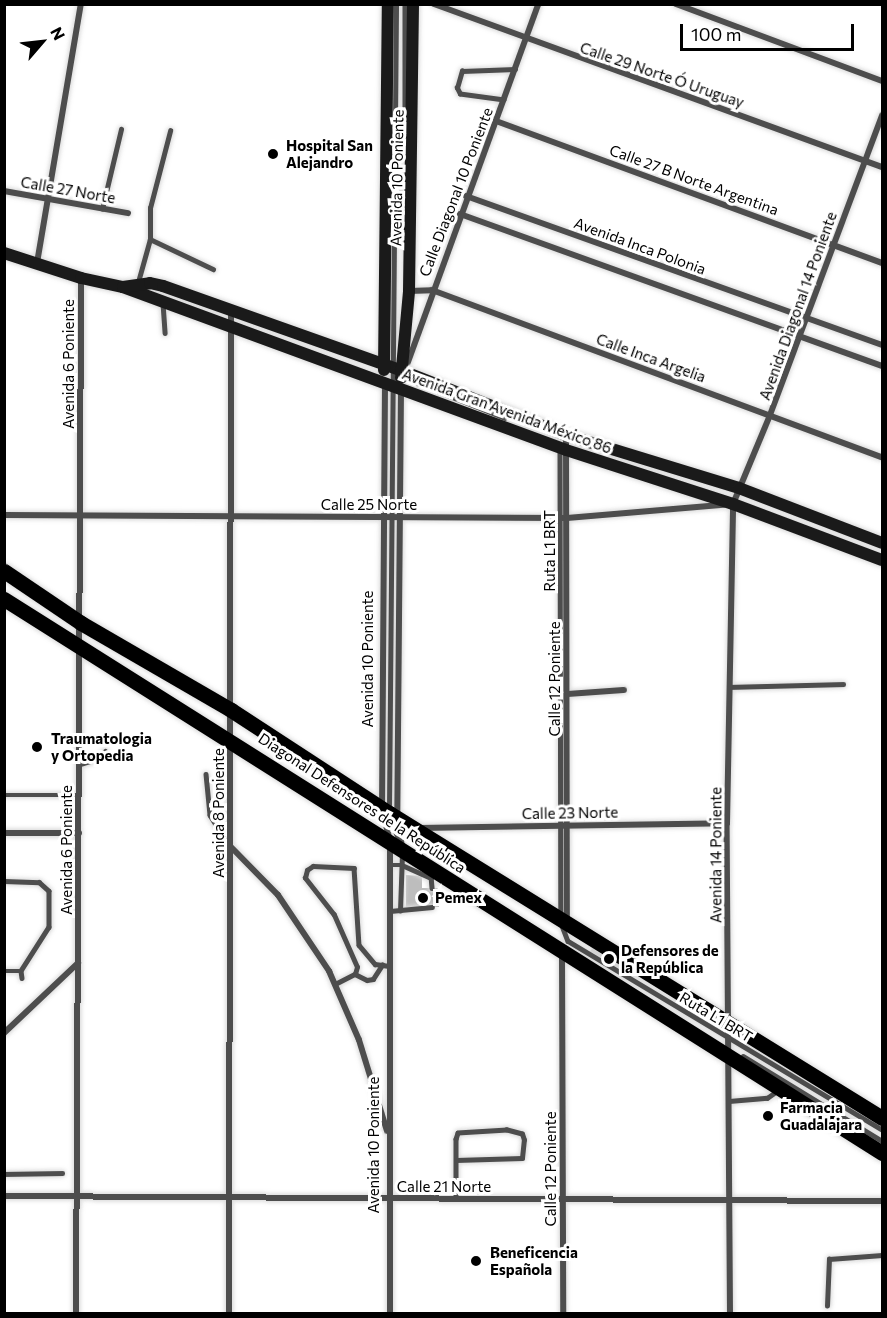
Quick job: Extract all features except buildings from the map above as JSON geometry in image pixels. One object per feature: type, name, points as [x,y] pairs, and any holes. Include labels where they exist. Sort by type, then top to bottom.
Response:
[{"type":"main road","name":"Diagonal Defensores de la República","points":[[4,571],[81,623],[231,710],[389,813],[564,922],[728,1031],[882,1119]]},
{"type":"main road","name":"Diagonal Defensores de la República","points":[[4,599],[80,650],[231,741],[431,873],[728,1052],[780,1089],[882,1153]]},
{"type":"street","points":[[37,263],[81,4]]},
{"type":"street","name":"Avenida 10 Poniente","points":[[388,4],[397,377],[389,813],[399,850]]},
{"type":"street","name":"Avenida 10 Poniente","points":[[390,1314],[386,965],[390,911],[390,865],[399,850],[389,813],[385,517],[397,377],[409,291],[414,4]]},
{"type":"street","name":"Calle 29 Norte Ó Uruguay","points":[[434,4],[525,40],[882,167]]},
{"type":"street","name":"Calle Diagonal 10 Poniente","points":[[397,377],[504,100],[538,4]]},
{"type":"street","points":[[675,4],[882,81]]},
{"type":"street","name":"Avenida Diagonal 14 Poniente","points":[[732,504],[770,415],[882,115]]},
{"type":"street","name":"Calle 27 B Norte Argentina","points":[[496,121],[882,263]]},
{"type":"street","name":"Calle 27 Norte","points":[[4,191],[128,213]]},
{"type":"street","name":"Avenida Inca Polonia","points":[[466,196],[882,345]]},
{"type":"street","name":"Avenida Inca Polonia","points":[[460,214],[882,366]]},
{"type":"street","name":"Avenida Gran Avenida México 86","points":[[4,253],[81,278],[123,287],[163,286],[397,377],[563,449],[732,504],[882,560]]},
{"type":"street","name":"Avenida 6 Poniente","points":[[76,1314],[82,516],[81,278]]},
{"type":"street","name":"Avenida Gran Avenida México 86","points":[[136,288],[163,303],[233,328],[397,377],[566,435],[739,488],[882,543]]},
{"type":"street","name":"Calle Inca Argelia","points":[[409,291],[432,290],[882,457]]},
{"type":"street","name":"Avenida 8 Poniente","points":[[229,1314],[233,328],[231,312]]},
{"type":"street","name":"Calle 12 Poniente","points":[[564,922],[567,694],[563,449],[566,435]]},
{"type":"street","name":"Calle 25 Norte","points":[[4,515],[564,518],[732,504]]},
{"type":"street","name":"Avenida 14 Poniente","points":[[730,1314],[727,823],[732,504]]},
{"type":"street","points":[[567,694],[624,690]]},
{"type":"street","name":"Calle 23 Norte","points":[[413,828],[727,823]]},
{"type":"street","points":[[4,833],[79,833]]},
{"type":"street","points":[[231,848],[303,928],[335,984],[359,1040],[389,1138]]},
{"type":"street","name":"Calle 12 Poniente","points":[[562,953],[563,1314]]},
{"type":"street","points":[[4,1033],[78,963]]},
{"type":"street","name":"Calle 21 Norte","points":[[4,1196],[882,1201]]},
{"type":"lane","points":[[396,4],[397,377]]},
{"type":"lane","points":[[397,377],[406,228],[405,4]]},
{"type":"lane","points":[[504,100],[460,94],[457,88],[462,71],[515,69]]},
{"type":"lane","points":[[102,209],[121,129]]},
{"type":"lane","points":[[136,288],[150,239],[150,208],[170,131]]},
{"type":"lane","points":[[150,239],[213,269]]},
{"type":"lane","points":[[163,303],[165,333]]},
{"type":"lane","name":"Ruta L1 BRT","points":[[564,518],[564,825]]},
{"type":"lane","points":[[729,687],[843,684]]},
{"type":"lane","points":[[80,764],[94,760],[105,751]]},
{"type":"lane","points":[[206,774],[210,815],[231,848]]},
{"type":"lane","points":[[4,795],[79,795]]},
{"type":"lane","points":[[390,865],[399,850]]},
{"type":"lane","points":[[399,850],[400,911]]},
{"type":"lane","name":"Ruta L1 BRT","points":[[399,850],[728,1052],[882,1141]]},
{"type":"lane","points":[[355,974],[355,959],[342,930],[306,878],[307,870],[313,866],[354,868],[360,945],[375,964],[386,965]]},
{"type":"lane","points":[[431,873],[432,888]]},
{"type":"lane","points":[[4,881],[39,882],[49,891],[49,927],[21,971],[22,978]]},
{"type":"lane","points":[[390,911],[432,908]]},
{"type":"lane","points":[[355,974],[367,980],[373,979],[386,965]]},
{"type":"lane","points":[[4,971],[21,971]]},
{"type":"lane","points":[[335,984],[355,974]]},
{"type":"lane","name":"Ruta L1 BRT","points":[[728,1031],[882,1130]]},
{"type":"lane","points":[[729,1101],[767,1098],[780,1089]]},
{"type":"lane","points":[[456,1160],[522,1158],[524,1140],[522,1134],[507,1130],[464,1130],[456,1139],[456,1160],[456,1198]]},
{"type":"lane","points":[[4,1174],[62,1173]]},
{"type":"lane","points":[[826,1306],[829,1259],[882,1255]]},
{"type":"place","name":"Hospital San Alejandro","points":[[273,154]]},
{"type":"place","name":"Traumatologia y Ortopedia","points":[[37,747]]},
{"type":"place","name":"Pemex","points":[[423,898]]},
{"type":"place","name":"Defensores de la República","points":[[609,959]]},
{"type":"place","name":"Farmacia Guadalajara","points":[[768,1116]]},
{"type":"place","name":"Beneficencia Española","points":[[476,1261]]}]
